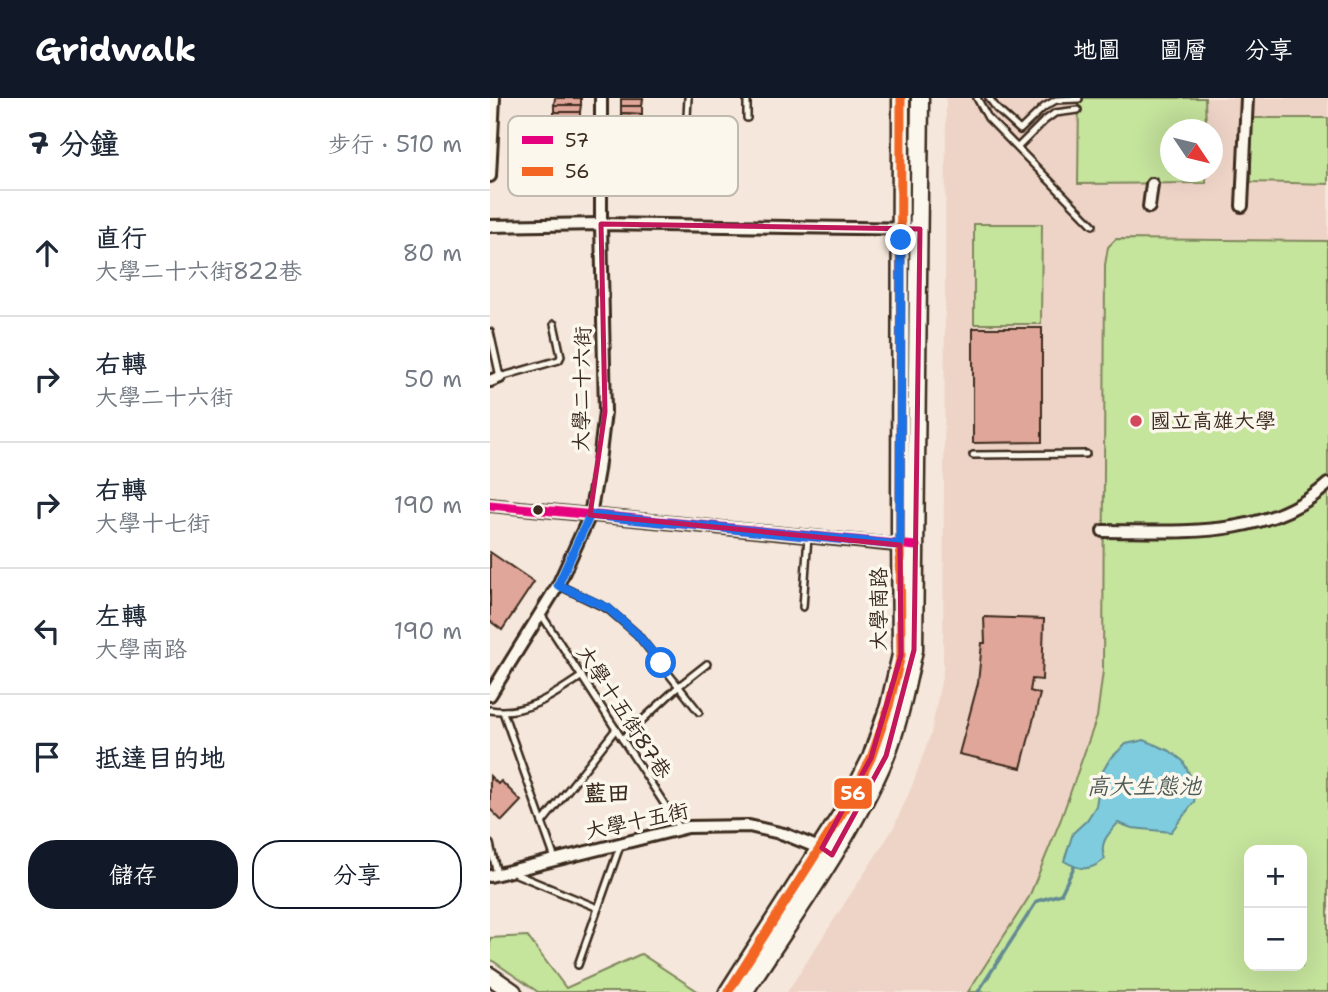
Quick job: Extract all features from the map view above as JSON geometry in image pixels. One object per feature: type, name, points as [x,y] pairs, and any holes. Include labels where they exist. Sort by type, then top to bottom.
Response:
[{"type":"street","points":[[490,176],[494,98]]},
{"type":"street","name":"大學二十六街","points":[[601,98],[601,116]]},
{"type":"street","name":"大學南路","points":[[901,98],[908,546]]},
{"type":"street","name":"大學南路","points":[[744,992],[827,852],[871,758],[890,706],[901,655],[908,546],[920,229],[920,98]]},
{"type":"street","points":[[1242,206],[1247,98]]},
{"type":"street","points":[[1149,208],[1152,184]]},
{"type":"street","name":"大學二十六街","points":[[490,695],[558,585],[590,515],[604,412],[601,196]]},
{"type":"street","points":[[490,226],[601,224],[920,229]]},
{"type":"street","points":[[1103,531],[1212,531],[1234,528],[1280,514],[1305,502],[1328,484]]},
{"type":"street","points":[[490,505],[908,546]]},
{"type":"street","name":"大學十五街","points":[[499,874],[680,828],[749,826],[784,834],[827,852]]},
{"type":"street","name":"大學南路","points":[[728,992],[827,852]]},
{"type":"street","points":[[490,976],[513,992]]},
{"type":"lane","points":[[687,116],[688,98]]},
{"type":"lane","points":[[747,98],[747,118]]},
{"type":"lane","points":[[977,98],[988,118],[1093,225]]},
{"type":"lane","points":[[989,98],[1020,130],[1044,107],[1056,100],[1079,99]]},
{"type":"lane","points":[[1018,147],[1055,113],[1078,110]]},
{"type":"lane","points":[[490,332],[495,379],[559,360],[561,356],[554,324]]},
{"type":"lane","points":[[973,455],[1086,454]]},
{"type":"lane","points":[[803,607],[808,537]]},
{"type":"lane","points":[[558,585],[608,608],[637,634],[699,712]]},
{"type":"lane","name":"大學十五街87巷","points":[[541,613],[680,828]]},
{"type":"lane","points":[[622,739],[707,664]]},
{"type":"lane","points":[[490,710],[503,712],[541,703],[582,676]]},
{"type":"lane","points":[[503,712],[555,859]]},
{"type":"lane","points":[[542,823],[615,729]]},
{"type":"lane","points":[[578,965],[621,843]]},
{"type":"lane","points":[[490,844],[499,874],[598,908]]},
{"type":"highlighted area","points":[[601,224],[920,229],[914,650],[886,756],[832,855],[822,848],[871,758],[901,655],[900,545],[590,515],[605,412]]},
{"type":"shaded area","name":"國立高雄大學","points":[[946,98],[1328,98],[1328,992],[787,992],[893,829],[931,733],[943,671]]},
{"type":"green space","points":[[1079,98],[1205,98],[1206,119],[1160,119],[1160,182],[1206,183],[1078,184]]},
{"type":"green space","points":[[1251,118],[1328,118],[1328,184],[1251,182]]},
{"type":"green space","points":[[974,224],[1042,224],[1041,324],[974,324]]},
{"type":"green space","points":[[1116,239],[1328,241],[1328,992],[968,992],[1029,897],[1061,819],[1097,717],[1103,671],[1105,265],[1108,247]]},
{"type":"green space","points":[[527,936],[566,988],[641,954],[699,992],[538,992],[490,959],[490,938]]},
{"type":"water","name":"高大生態池","points":[[1144,740],[1170,751],[1183,761],[1196,788],[1194,802],[1171,832],[1132,828],[1118,823],[1105,840],[1105,859],[1100,863],[1085,868],[1075,867],[1064,861],[1073,833],[1087,820],[1096,806],[1101,774],[1110,759],[1126,744]]},
{"type":"building","points":[[555,98],[581,98],[581,105],[554,105]]},
{"type":"building","points":[[621,99],[643,99],[642,106],[621,106]]},
{"type":"building","points":[[554,105],[581,105],[580,112],[554,112]]},
{"type":"building","points":[[621,106],[642,106],[642,114],[621,113]]},
{"type":"building","points":[[554,112],[580,112],[580,116],[554,116]]},
{"type":"building","points":[[621,113],[642,114],[642,116],[621,116]]},
{"type":"building","points":[[973,328],[1042,328],[1042,442],[973,443]]},
{"type":"building","points":[[490,552],[534,582],[502,630],[490,621]]},
{"type":"building","points":[[984,617],[1044,619],[1042,680],[1032,679],[1030,691],[1040,694],[1021,768],[959,754],[978,683],[982,643],[985,643]]},
{"type":"building","points":[[490,776],[498,784],[501,781],[521,801],[502,821],[490,809]]},
{"type":"waterway","points":[[978,992],[1037,901],[1061,894],[1074,867]]},
{"type":"transit line","name":"56","points":[[728,992],[848,804],[871,758],[889,706],[901,655],[901,98]]},
{"type":"transit line","name":"57","points":[[490,505],[916,546]]},
{"type":"place","name":"國立高雄大學","points":[[1136,421]]},
{"type":"district","name":"藍田","points":[[607,793]]},
{"type":"route","points":[[661,663],[637,634],[608,608],[558,585],[590,515],[900,545],[901,240]]}]
